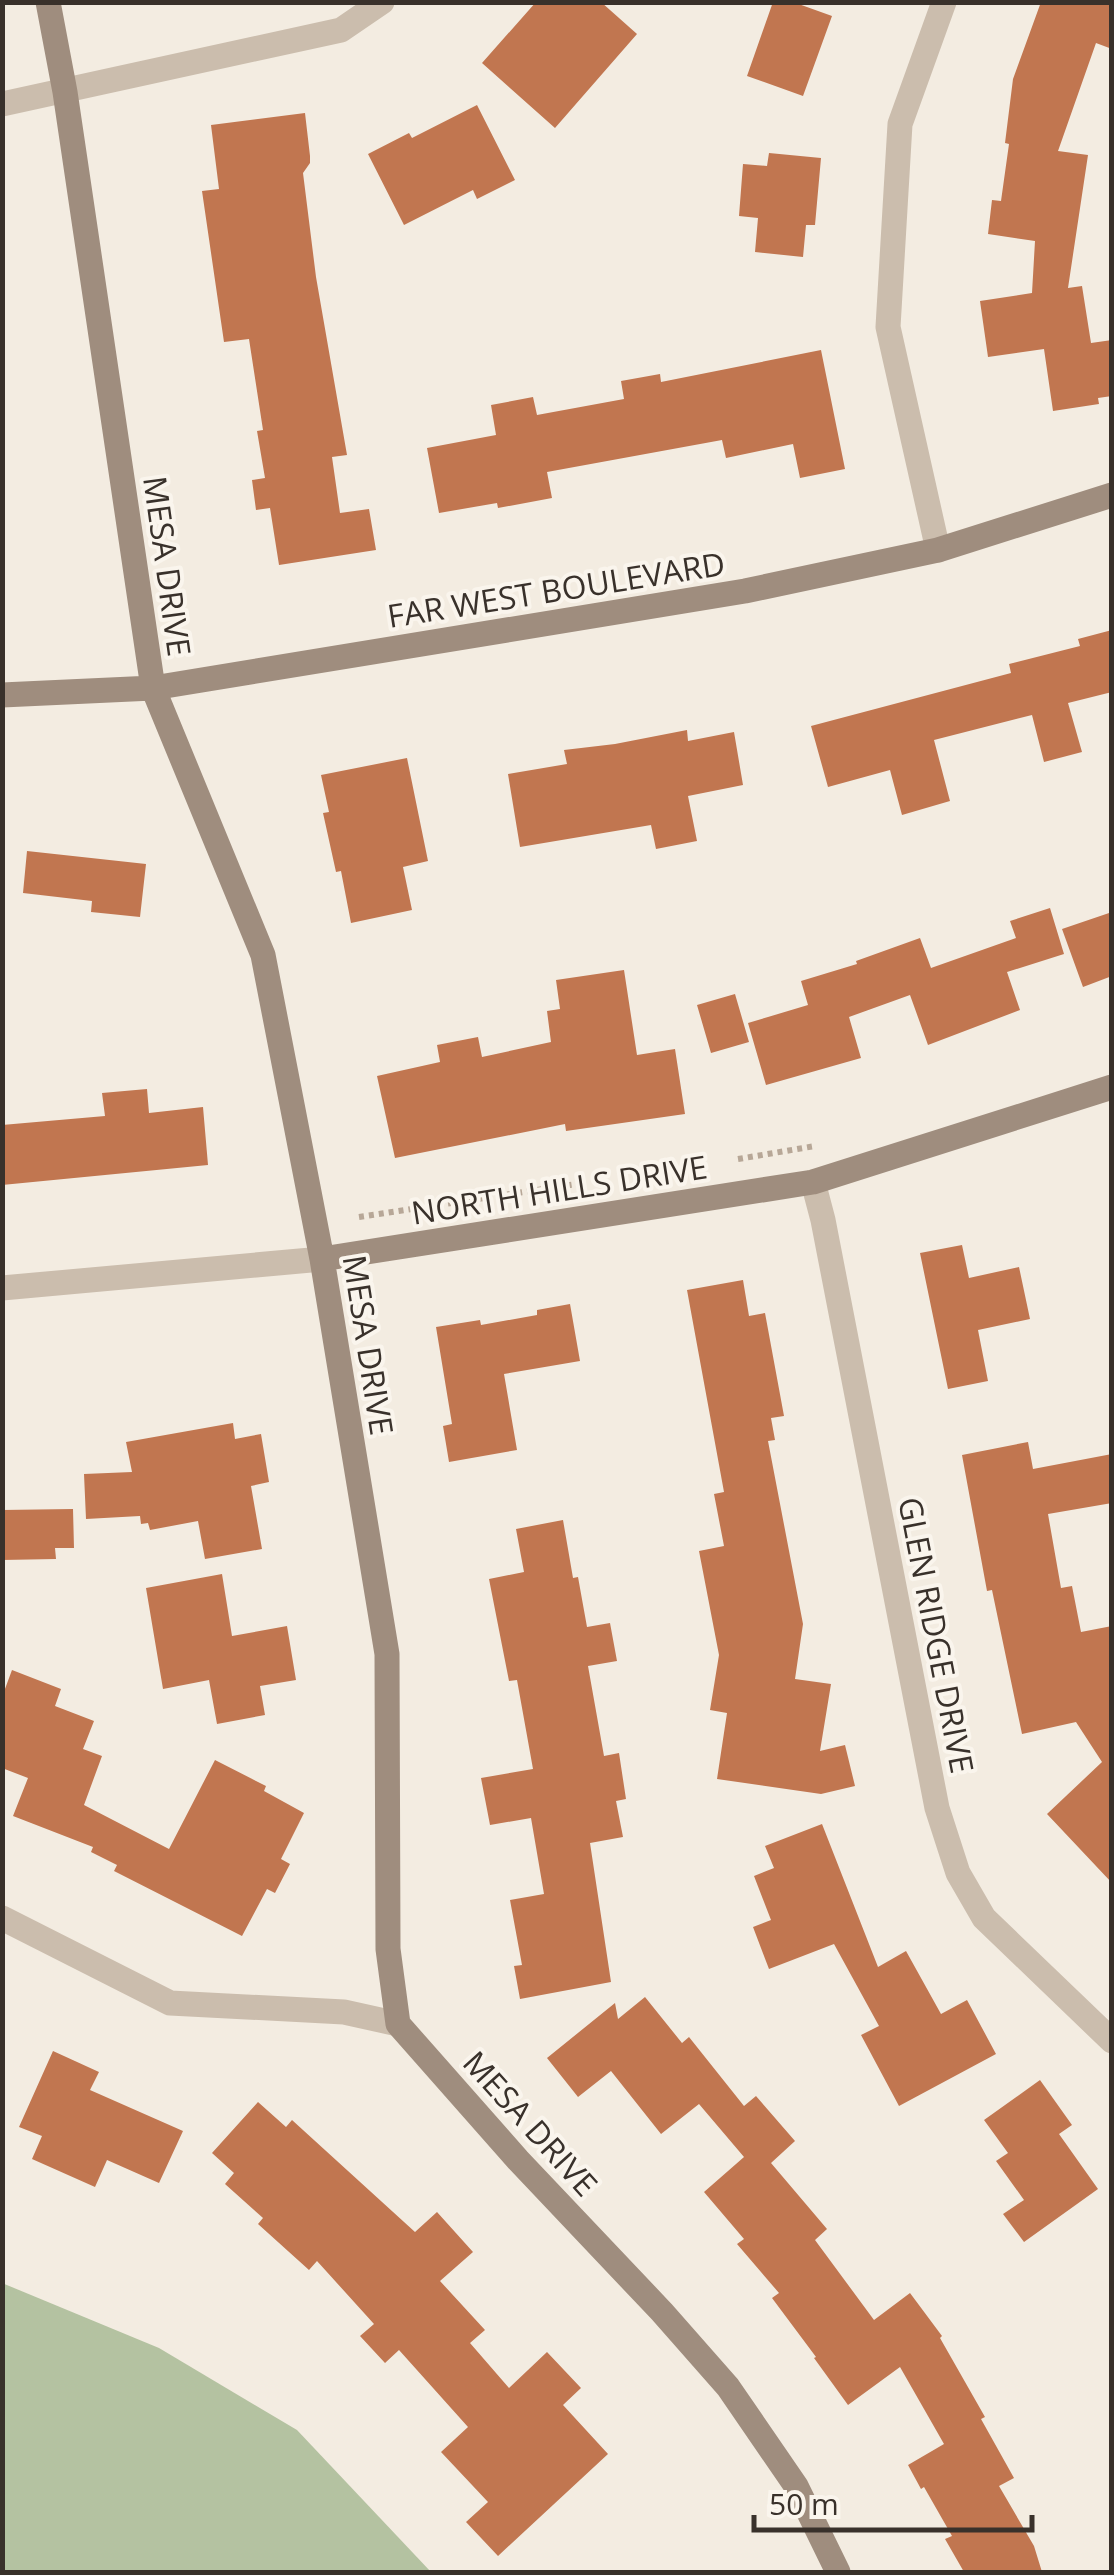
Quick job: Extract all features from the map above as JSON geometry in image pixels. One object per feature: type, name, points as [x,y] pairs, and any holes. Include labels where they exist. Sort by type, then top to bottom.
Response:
[{"type":"street","name":"MESA DRIVE","points":[[48,2],[65,92],[154,688],[262,954],[322,1259],[387,1654],[388,1949],[398,2024],[728,2387],[796,2486],[838,2572]]},
{"type":"street","points":[[2,104],[342,30],[382,2]]},
{"type":"street","points":[[938,550],[888,327],[900,124],[944,2]]},
{"type":"street","name":"FAR WEST BOULEVARD","points":[[2,695],[154,688],[745,591],[938,550],[1112,495]]},
{"type":"street","name":"NORTH HILLS DRIVE","points":[[2,1288],[322,1259],[813,1182],[1112,1087]]},
{"type":"street","name":"GLEN RIDGE DRIVE","points":[[813,1182],[937,1808],[958,1874],[984,1918],[1112,2041]]},
{"type":"street","points":[[2,1918],[170,2003],[344,2012],[398,2024]]},
{"type":"path","points":[[722,1161],[816,1146]]},
{"type":"path","points":[[359,1217],[590,1182]]},
{"type":"green space","points":[[2,2283],[159,2348],[297,2430],[431,2572],[3,2572]]},
{"type":"building","points":[[536,2],[601,2],[637,34],[555,128],[482,63]]},
{"type":"building","points":[[773,2],[793,2],[832,16],[803,96],[747,76]]},
{"type":"building","points":[[1041,2],[1112,2],[1112,49],[1096,43],[1058,151],[1088,155],[1068,288],[1082,286],[1091,343],[1112,340],[1112,396],[1098,398],[1099,404],[1053,411],[1044,349],[988,357],[980,301],[1032,293],[1035,241],[988,234],[992,200],[1001,201],[1013,79]]},
{"type":"building","points":[[477,105],[515,180],[477,199],[473,190],[404,225],[368,154],[409,133],[412,138]]},
{"type":"building","points":[[305,113],[310,163],[303,173],[316,277],[347,455],[332,457],[340,513],[369,509],[376,550],[279,565],[270,508],[256,510],[252,480],[265,478],[257,431],[263,430],[249,339],[224,342],[202,191],[219,189],[211,125]]},
{"type":"building","points":[[769,153],[821,158],[815,225],[806,225],[803,257],[755,252],[758,218],[739,216],[743,164],[767,166]]},
{"type":"building","points":[[821,350],[845,469],[800,478],[793,444],[726,458],[722,440],[547,472],[552,498],[439,513],[427,448],[496,435],[491,405],[533,397],[537,415],[624,399],[621,381],[660,374],[661,382]]},
{"type":"building","points":[[1112,630],[1112,692],[1068,703],[1082,752],[1044,762],[1032,715],[934,740],[950,801],[902,815],[890,770],[828,787],[811,726],[1011,673],[1009,664],[1080,646],[1078,639]]},
{"type":"building","points":[[687,730],[688,741],[734,732],[743,785],[688,796],[697,841],[656,849],[651,825],[520,847],[508,774],[567,764],[564,750]]},
{"type":"building","points":[[407,758],[428,861],[403,867],[412,910],[351,923],[341,871],[336,872],[323,813],[329,812],[321,775]]},
{"type":"building","points":[[27,851],[146,864],[140,917],[91,912],[92,901],[23,893]]},
{"type":"building","points":[[1050,908],[1064,954],[1007,972],[1020,1010],[928,1045],[910,995],[849,1017],[861,1058],[766,1085],[748,1023],[808,1005],[801,981],[857,964],[856,961],[920,938],[931,968],[1016,938],[1010,921]]},
{"type":"building","points":[[1112,912],[1112,976],[1083,987],[1062,929]]},
{"type":"building","points":[[624,970],[637,1055],[675,1049],[685,1114],[566,1131],[565,1124],[395,1158],[377,1076],[440,1062],[437,1045],[478,1037],[482,1057],[551,1042],[547,1011],[560,1009],[556,980]]},
{"type":"building","points":[[735,994],[749,1042],[711,1053],[697,1005]]},
{"type":"building","points":[[147,1089],[149,1113],[203,1107],[208,1165],[2,1185],[2,1125],[105,1116],[102,1093]]},
{"type":"building","points":[[962,1245],[969,1278],[1019,1267],[1030,1319],[978,1330],[988,1381],[948,1389],[920,1253]]},
{"type":"building","points":[[743,1280],[749,1316],[765,1313],[784,1416],[771,1418],[775,1440],[768,1441],[803,1624],[795,1679],[831,1684],[820,1751],[845,1745],[855,1786],[821,1794],[717,1779],[727,1713],[710,1710],[719,1655],[699,1551],[724,1546],[714,1494],[724,1492],[687,1290]]},
{"type":"building","points":[[570,1304],[580,1361],[504,1374],[517,1450],[449,1462],[443,1426],[452,1424],[436,1327],[480,1320],[481,1325],[537,1315],[537,1310]]},
{"type":"building","points":[[233,1423],[235,1439],[261,1434],[269,1482],[251,1486],[262,1549],[205,1559],[198,1521],[150,1530],[148,1523],[141,1524],[140,1516],[86,1519],[84,1474],[132,1472],[126,1442]]},
{"type":"building","points":[[1028,1442],[1033,1469],[1112,1454],[1112,1503],[1048,1514],[1061,1588],[1072,1586],[1081,1632],[1112,1626],[1112,1883],[1047,1814],[1102,1762],[1076,1722],[1022,1734],[992,1590],[987,1591],[962,1455]]},
{"type":"building","points":[[73,1509],[74,1548],[55,1548],[56,1559],[2,1560],[2,1510]]},
{"type":"building","points":[[563,1520],[587,1627],[610,1623],[617,1661],[588,1666],[604,1756],[619,1753],[626,1799],[616,1801],[623,1837],[590,1843],[611,1982],[520,1999],[514,1966],[522,1965],[510,1900],[544,1894],[531,1818],[490,1825],[481,1778],[533,1769],[517,1680],[509,1681],[489,1579],[524,1572],[516,1529]]},
{"type":"building","points":[[222,1574],[232,1636],[287,1626],[296,1680],[260,1686],[265,1715],[217,1724],[209,1680],[163,1689],[146,1588]]},
{"type":"building","points":[[12,1670],[61,1689],[55,1706],[94,1721],[83,1749],[102,1756],[84,1805],[169,1849],[215,1760],[266,1786],[264,1791],[304,1813],[281,1859],[290,1864],[275,1893],[267,1889],[242,1936],[114,1871],[117,1865],[91,1852],[93,1847],[13,1816],[28,1778],[2,1768],[2,1697]]},
{"type":"building","points":[[822,1824],[878,1967],[906,1951],[941,2014],[967,2000],[996,2054],[899,2106],[861,2035],[879,2026],[834,1944],[769,1969],[753,1927],[771,1920],[754,1876],[774,1868],[765,1846]]},
{"type":"building","points":[[645,1997],[682,2043],[689,2037],[744,2106],[756,2096],[795,2141],[771,2163],[827,2229],[815,2240],[874,2320],[910,2293],[942,2336],[1014,2478],[999,2486],[1034,2546],[1042,2572],[964,2572],[945,2539],[952,2536],[908,2465],[944,2444],[900,2367],[848,2405],[814,2358],[772,2298],[779,2293],[737,2244],[744,2239],[704,2192],[744,2157],[699,2104],[661,2134],[611,2071],[578,2097],[547,2058],[615,2003],[618,2019]]},
{"type":"building","points":[[53,2051],[99,2072],[90,2090],[183,2131],[159,2183],[107,2160],[95,2187],[32,2159],[42,2136],[19,2127]]},
{"type":"building","points":[[1040,2080],[1072,2125],[1059,2134],[1098,2189],[1024,2242],[1003,2214],[1024,2200],[996,2161],[1008,2153],[984,2120]]},
{"type":"building","points":[[258,2102],[286,2127],[292,2120],[415,2232],[437,2212],[473,2252],[440,2281],[485,2330],[470,2343],[509,2388],[547,2352],[581,2388],[563,2405],[608,2454],[498,2556],[466,2522],[488,2502],[441,2452],[468,2427],[399,2350],[385,2363],[360,2336],[374,2324],[317,2261],[309,2270],[258,2224],[263,2218],[225,2184],[234,2173],[212,2153]]}]
